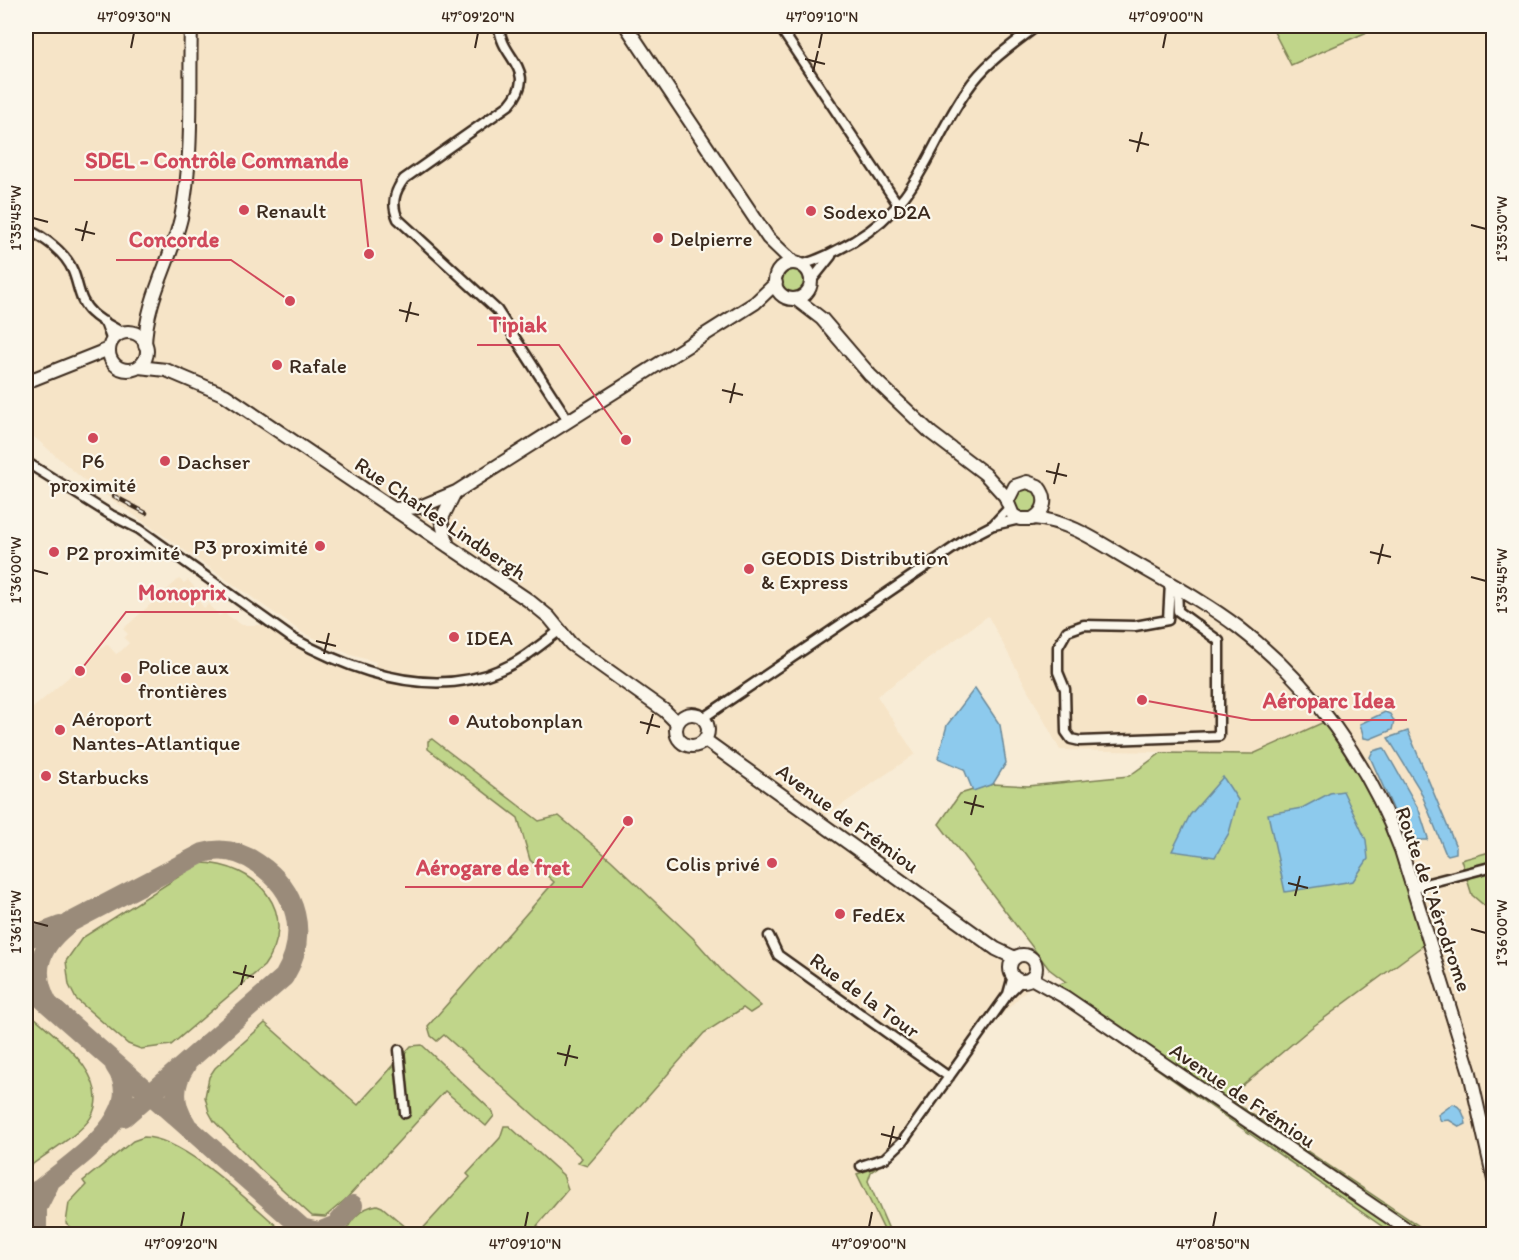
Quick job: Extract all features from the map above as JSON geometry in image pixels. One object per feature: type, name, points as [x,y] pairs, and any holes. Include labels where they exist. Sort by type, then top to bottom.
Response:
[{"type":"street","points":[[46,374],[99,363],[114,365],[126,370],[139,367],[146,349],[148,312],[176,234],[185,193],[189,145],[190,26]]},
{"type":"street","points":[[499,26],[501,38],[521,74],[520,89],[509,105],[404,179],[395,195],[395,213],[398,219],[497,310],[568,420]]},
{"type":"street","points":[[626,26],[768,238],[776,260],[776,279],[790,298],[822,319],[847,350],[900,404],[931,433],[985,474],[1020,519]]},
{"type":"street","points":[[779,26],[899,206]]},
{"type":"street","points":[[755,303],[790,298],[810,285],[819,269],[836,252],[878,226],[899,206],[921,175],[967,90],[982,70],[1037,26]]},
{"type":"street","points":[[26,229],[46,240],[68,262],[83,302],[92,314],[127,333],[140,337],[146,349]]},
{"type":"street","points":[[768,238],[809,272],[810,285],[822,319]]},
{"type":"street","points":[[393,509],[429,505],[454,493],[755,303],[776,279],[782,267],[836,252]]},
{"type":"street","points":[[26,382],[97,356],[127,333],[148,312]]},
{"type":"street","points":[[105,322],[114,365]]},
{"type":"street","name":"Rue Charles Lindbergh","points":[[146,349],[166,370]]},
{"type":"street","name":"Rue Charles Lindbergh","points":[[139,367],[166,370],[225,395],[540,609],[578,649],[665,711],[677,723]]},
{"type":"street","points":[[26,457],[139,529],[292,638],[319,651],[398,679],[435,683],[477,678],[520,660],[559,631]]},
{"type":"street","points":[[26,462],[111,515],[139,529]]},
{"type":"street","points":[[703,718],[968,538],[993,525],[1034,518],[1042,510],[1045,501],[1038,486],[1027,482],[1019,484],[985,474]]},
{"type":"street","points":[[993,525],[1008,505],[1008,495],[1019,484]]},
{"type":"street","points":[[429,505],[423,516],[423,528],[435,526],[441,520],[454,493]]},
{"type":"street","name":"Route de l'Aérodrome","points":[[1045,501],[1066,524],[1174,585],[1239,628],[1281,665],[1316,703],[1366,776],[1394,831],[1413,887],[1470,1073],[1494,1180]]},
{"type":"street","name":"Route de l'Aérodrome","points":[[1034,518],[1066,524]]},
{"type":"street","points":[[441,520],[448,546]]},
{"type":"street","points":[[1174,585],[1178,611],[1219,641],[1219,736],[1080,741],[1071,739],[1066,732],[1065,689],[1059,672],[1060,641],[1069,629],[1078,626],[1135,626],[1168,620],[1174,585]]},
{"type":"street","points":[[689,714],[703,718],[708,726],[705,740],[696,746],[681,743],[676,734],[677,723],[689,714]]},
{"type":"street","name":"Avenue de Frémiou","points":[[705,740],[996,949],[1021,972],[1051,988],[1414,1234]]},
{"type":"street","points":[[1413,887],[1494,867]]},
{"type":"street","name":"Rue de la Tour","points":[[769,936],[778,955],[949,1077]]},
{"type":"street","points":[[861,1166],[871,1165],[891,1154],[903,1141],[1008,994],[1021,972]]},
{"type":"street","points":[[399,1050],[405,1113]]},
{"type":"shaded area","points":[[26,26],[1271,26],[1291,65],[1381,26],[1493,26],[1494,851],[1461,859],[1472,895],[1493,913],[1493,1119],[1487,1118],[1484,1155],[1493,1204],[1493,1234],[1431,1234],[1228,1098],[1311,1028],[1338,748],[1324,723],[1253,754],[1060,750],[988,616],[877,696],[915,754],[826,816],[1031,966],[1026,990],[989,1029],[902,1149],[878,1167],[857,1174],[886,1234],[26,1234],[26,714],[107,644],[116,654],[121,651],[129,643],[124,638],[128,634],[123,629],[179,579],[184,583],[188,580],[201,595],[198,600],[204,608],[209,604],[219,616],[224,613],[242,625],[263,625],[316,657],[372,678],[376,662],[351,655],[303,633],[84,480],[26,430]]},
{"type":"green space","points":[[1271,26],[1381,26],[1291,65]]},
{"type":"green space","points":[[794,270],[803,273],[806,282],[803,291],[794,294],[785,291],[782,282],[785,273]]},
{"type":"green space","points":[[1026,488],[1035,492],[1039,501],[1035,510],[1026,514],[1017,510],[1013,501],[1017,492]]},
{"type":"green space","points":[[1324,722],[1372,796],[1405,877],[1425,944],[1311,1028],[1228,1098],[1431,1234],[1393,1234],[1043,989],[1066,982],[1049,969],[939,824],[960,794],[993,784],[1028,786],[1129,776],[1161,753],[1253,754]]},
{"type":"green space","points":[[432,739],[539,821],[559,816],[611,860],[693,938],[724,973],[761,1006],[750,1013],[743,1008],[704,1033],[587,1166],[578,1163],[582,1158],[444,1035],[437,1041],[431,1036],[428,1026],[554,882],[530,860],[518,818],[428,749],[428,741]]},
{"type":"green space","points":[[1493,851],[1493,913],[1472,895],[1461,860]]},
{"type":"green space","points":[[200,863],[221,865],[239,872],[255,882],[268,895],[275,911],[278,928],[274,947],[264,966],[171,1045],[141,1049],[128,1044],[76,999],[69,985],[66,961],[82,938]]},
{"type":"green space","points":[[26,1010],[64,1043],[87,1071],[94,1086],[96,1102],[91,1117],[81,1129],[33,1164],[26,1166]]},
{"type":"green space","points":[[265,1023],[358,1105],[411,1046],[422,1045],[493,1112],[494,1116],[486,1126],[445,1091],[346,1199],[325,1217],[312,1216],[260,1169],[214,1121],[205,1097],[209,1077],[215,1068]]},
{"type":"green space","points":[[1493,1119],[1493,1204],[1476,1121]]},
{"type":"green space","points":[[504,1126],[509,1126],[563,1175],[568,1189],[537,1226],[546,1234],[418,1234],[470,1177],[467,1174],[500,1138]]},
{"type":"green space","points":[[144,1137],[161,1140],[199,1161],[238,1191],[286,1234],[79,1234],[66,1223],[69,1203],[86,1185],[83,1181],[133,1141]]},
{"type":"green space","points":[[878,1167],[871,1172],[868,1181],[891,1234],[886,1234],[857,1174]]},
{"type":"green space","points":[[377,1205],[414,1234],[345,1234],[357,1215],[366,1208]]},
{"type":"water","points":[[975,688],[1000,725],[1006,763],[993,784],[973,791],[964,769],[938,758],[947,725]]},
{"type":"water","points":[[1385,712],[1390,714],[1394,721],[1392,730],[1370,739],[1364,738],[1360,724]]},
{"type":"water","points":[[1408,731],[1456,847],[1456,853],[1448,855],[1445,852],[1420,790],[1388,738]]},
{"type":"water","points":[[1384,748],[1419,810],[1427,840],[1410,840],[1403,831],[1370,757],[1373,751]]},
{"type":"water","points":[[1223,777],[1238,800],[1229,833],[1215,857],[1172,851],[1190,815]]},
{"type":"water","points":[[1343,791],[1366,840],[1368,859],[1353,881],[1285,892],[1268,814],[1302,808],[1330,793]]},
{"type":"water","points":[[1453,1104],[1460,1109],[1465,1118],[1466,1124],[1460,1127],[1449,1120],[1441,1121],[1438,1115]]},
{"type":"taxiway","points":[[48,1004],[39,980],[39,968],[46,948],[61,930],[71,922],[203,853],[218,850],[245,856],[271,874],[282,886],[295,914],[297,930],[292,961],[284,977],[124,1117]]},
{"type":"taxiway","points":[[26,939],[60,926]]},
{"type":"taxiway","points":[[39,996],[309,1234]]},
{"type":"taxiway","points":[[186,1065],[176,1094],[179,1109],[186,1124]]},
{"type":"taxiway","points":[[26,1196],[40,1189],[87,1151],[115,1119],[123,1102],[123,1084],[115,1066]]},
{"type":"taxiway","points":[[37,1234],[37,1208],[49,1184]]},
{"type":"taxiway","points":[[332,1234],[336,1225],[353,1205]]},
{"type":"taxiway","points":[[301,1228],[319,1232],[336,1225]]},
{"type":"railway","points":[[114,496],[146,513]]},
{"type":"place","name":"Renault","points":[[244,210]]},
{"type":"place","name":"Sodexo D2A","points":[[811,211]]},
{"type":"place","name":"Delpierre","points":[[658,238]]},
{"type":"place","name":"SDEL - Contrôle Commande","points":[[369,254]]},
{"type":"place","name":"Concorde","points":[[290,301]]},
{"type":"place","name":"Rafale","points":[[277,365]]},
{"type":"place","name":"P6 proximité","points":[[93,438]]},
{"type":"place","name":"Tipiak","points":[[626,440]]},
{"type":"place","name":"Dachser","points":[[165,461]]},
{"type":"place","name":"P3 proximité","points":[[320,546]]},
{"type":"place","name":"P2 proximité","points":[[54,552]]},
{"type":"place","name":"GEODIS Distribution & Express","points":[[749,569]]},
{"type":"place","name":"IDEA","points":[[454,637]]},
{"type":"place","name":"Monoprix","points":[[80,671]]},
{"type":"place","name":"Police aux frontières","points":[[126,678]]},
{"type":"place","name":"Aéroparc Idea","points":[[1142,700]]},
{"type":"place","name":"Autobonplan","points":[[454,720]]},
{"type":"place","name":"Aéroport Nantes-Atlantique","points":[[60,730]]},
{"type":"place","name":"Starbucks","points":[[46,776]]},
{"type":"place","name":"Aérogare de fret","points":[[628,821]]},
{"type":"place","name":"Colis privé","points":[[772,863]]},
{"type":"place","name":"FedEx","points":[[840,914]]}]
